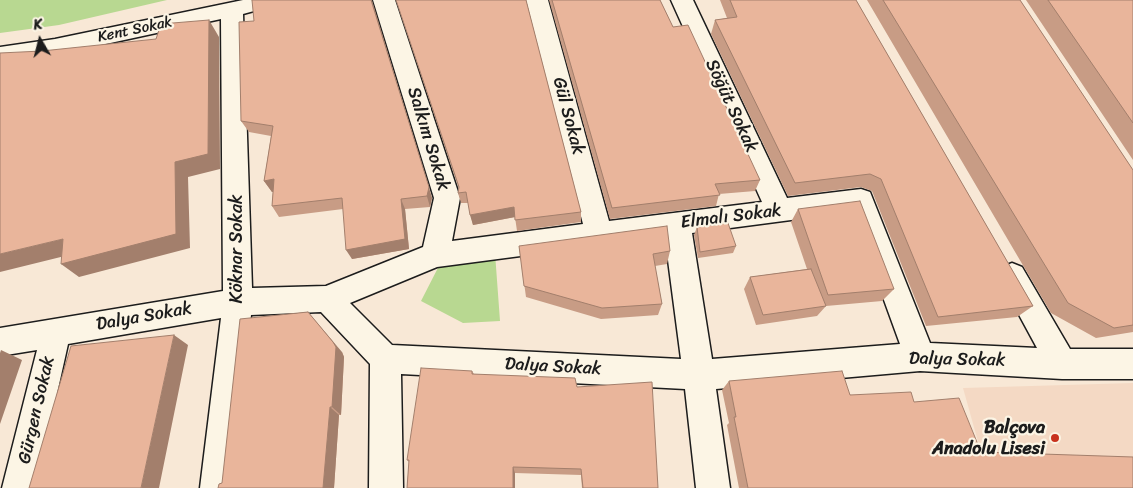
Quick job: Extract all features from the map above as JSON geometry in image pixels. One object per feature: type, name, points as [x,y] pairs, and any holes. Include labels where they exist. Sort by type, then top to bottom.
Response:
[{"type":"street","name":"Kent Sokak","points":[[0,55],[55,47],[232,10],[269,0]]},
{"type":"street","name":"Salkım Sokak","points":[[384,0],[447,198],[435,255]]},
{"type":"street","name":"Gül Sokak","points":[[536,0],[599,232]]},
{"type":"street","name":"Söğüt Sokak","points":[[682,0],[780,211]]},
{"type":"street","name":"Köknar Sokak","points":[[217,488],[238,302],[232,10]]},
{"type":"street","name":"Elmalı Sokak","points":[[435,255],[599,232],[861,200],[920,357]]},
{"type":"street","points":[[677,223],[713,488]]},
{"type":"street","points":[[386,488],[385,359],[327,299],[435,255]]},
{"type":"street","points":[[1002,260],[1062,364]]},
{"type":"street","name":"Dalya Sokak","points":[[0,342],[238,302],[327,299]]},
{"type":"street","name":"Gürgen Sokak","points":[[19,488],[56,332]]},
{"type":"street","name":"Dalya Sokak","points":[[385,359],[699,375],[920,357],[1062,364],[1133,364]]},
{"type":"shaded area","name":"Balçova Anadolu Lisesi","points":[[1133,383],[1133,488],[991,488],[963,388]]},
{"type":"green space","points":[[0,0],[167,0],[59,25],[0,33]]},
{"type":"green space","points":[[495,253],[500,321],[463,323],[421,301],[443,258]]},
{"type":"building","points":[[252,0],[371,0],[429,187],[427,196],[401,199],[405,239],[346,250],[342,198],[272,206],[274,179],[264,181],[273,126],[241,121],[239,22],[254,21]]},
{"type":"building","points":[[396,0],[526,0],[581,212],[515,220],[514,207],[470,215],[466,192],[458,193],[459,187]]},
{"type":"building","points":[[552,0],[660,0],[673,27],[688,25],[760,180],[715,184],[720,195],[612,208]]},
{"type":"building","points":[[730,0],[856,0],[1033,306],[938,317],[881,179],[870,174],[795,183],[715,20],[737,17]]},
{"type":"building","points":[[883,0],[1020,0],[1133,170],[1133,325],[1114,328],[1068,303]]},
{"type":"building","points":[[1048,0],[1133,0],[1133,123]]},
{"type":"building","points":[[209,20],[208,154],[175,162],[176,234],[61,264],[63,239],[0,254],[0,53],[42,51],[156,39],[161,24]]},
{"type":"building","points":[[860,201],[894,289],[828,295],[798,209]]},
{"type":"building","points":[[728,223],[736,246],[700,252],[697,227]]},
{"type":"building","points":[[667,226],[670,251],[653,254],[662,304],[602,308],[524,286],[519,246]]},
{"type":"building","points":[[811,269],[826,306],[763,315],[750,277]]},
{"type":"building","points":[[308,312],[336,347],[332,407],[330,407],[323,488],[218,488],[219,484],[222,483],[240,319]]},
{"type":"building","points":[[174,335],[141,488],[29,488],[71,346]]},
{"type":"building","points":[[421,368],[472,371],[472,374],[575,378],[577,387],[652,382],[658,488],[583,488],[581,469],[513,467],[513,488],[407,488],[409,460],[407,460]]},
{"type":"building","points":[[842,371],[850,395],[911,392],[914,402],[959,398],[981,452],[1133,457],[1133,488],[748,488],[729,381]]},
{"type":"place","name":"Balçova Anadolu Lisesi","points":[[1055,438]]}]
